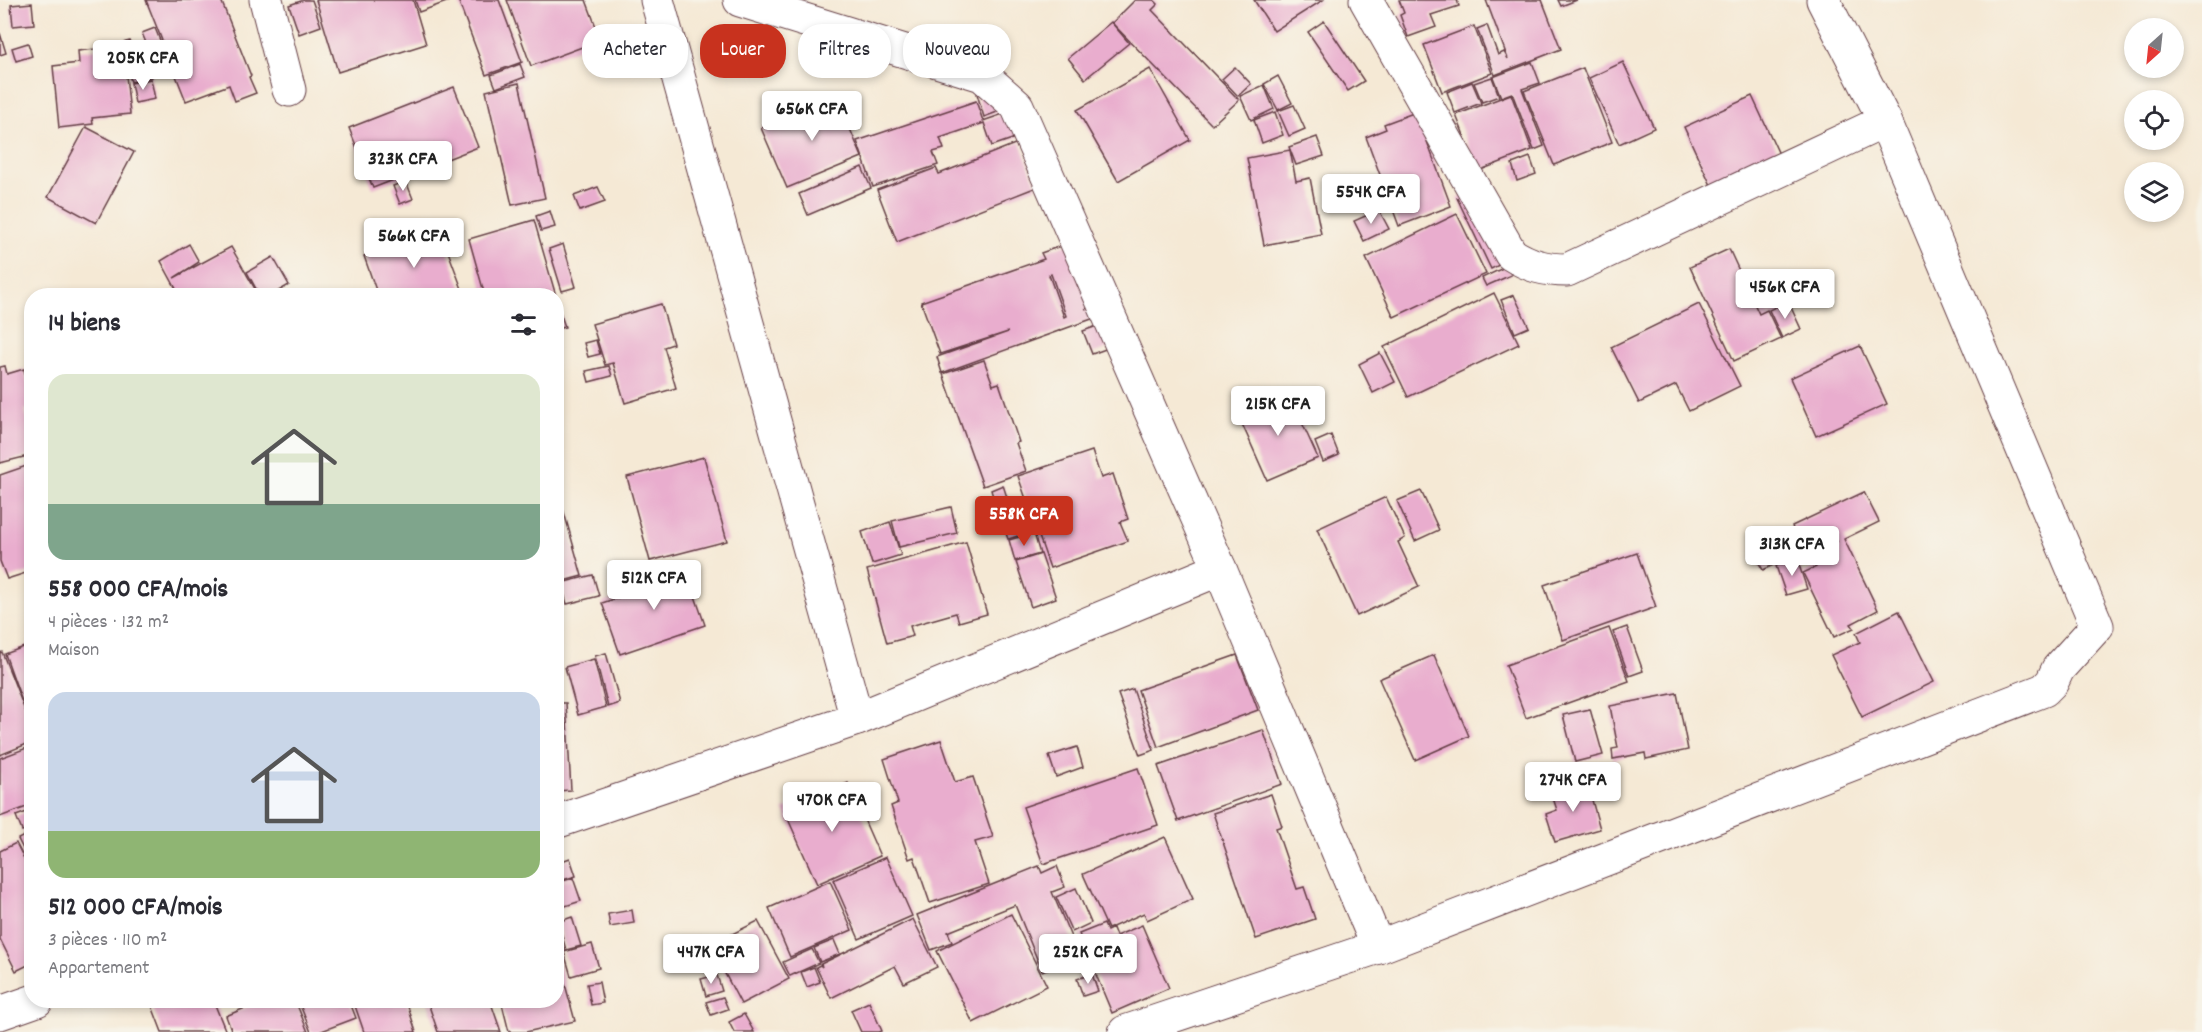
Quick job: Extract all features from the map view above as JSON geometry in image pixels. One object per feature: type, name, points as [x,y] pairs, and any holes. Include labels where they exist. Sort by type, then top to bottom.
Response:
[{"type":"street","points":[[266,0],[289,90]]},
{"type":"street","points":[[657,0],[857,719]]},
{"type":"street","points":[[740,0],[982,75],[1017,106],[1220,569],[1378,947]]},
{"type":"street","points":[[1366,0],[1510,254],[1528,264],[1546,270],[1568,270],[1885,121]]},
{"type":"street","points":[[1125,1032],[1378,947],[2044,690],[2052,682],[2058,669],[2097,626],[1885,121],[1823,0]]},
{"type":"street","points":[[564,819],[857,719],[1220,569]]},
{"type":"street","points":[[0,1013],[24,1005]]},
{"type":"building","points":[[146,0],[221,0],[256,93],[235,101],[229,85],[186,101]]},
{"type":"building","points":[[312,0],[321,26],[299,34],[289,5]]},
{"type":"building","points":[[316,0],[413,0],[426,44],[338,72]]},
{"type":"building","points":[[415,0],[452,0],[419,12]]},
{"type":"building","points":[[458,0],[499,0],[522,62],[486,75]]},
{"type":"building","points":[[507,0],[586,0],[595,24],[582,24],[582,47],[531,66]]},
{"type":"building","points":[[1135,0],[1154,0],[1158,4],[1152,10],[1239,100],[1212,125],[1112,23]]},
{"type":"building","points":[[1254,0],[1323,0],[1274,31]]},
{"type":"building","points":[[1399,0],[1457,0],[1459,6],[1431,15],[1436,27],[1408,37],[1400,15],[1404,13]]},
{"type":"building","points":[[1486,0],[1542,0],[1561,49],[1495,75],[1477,29],[1487,25],[1498,55],[1504,52],[1508,59]]},
{"type":"building","points":[[1558,0],[1577,0],[1561,6]]},
{"type":"building","points":[[32,3],[34,24],[13,26],[11,5]]},
{"type":"building","points":[[1324,21],[1364,81],[1348,91],[1308,32]]},
{"type":"building","points":[[1111,22],[1129,43],[1085,79],[1068,58]]},
{"type":"building","points":[[1474,26],[1492,73],[1442,92],[1424,45]]},
{"type":"building","points":[[155,28],[163,48],[150,53],[142,33]]},
{"type":"building","points":[[0,33],[6,53],[0,55]]},
{"type":"building","points":[[130,41],[133,50],[145,48],[152,77],[131,82],[122,43]]},
{"type":"building","points":[[28,43],[32,56],[16,61],[12,48]]},
{"type":"building","points":[[123,46],[130,114],[92,118],[93,124],[59,128],[53,66],[79,63],[78,51]]},
{"type":"building","points":[[1532,62],[1540,83],[1522,89],[1544,146],[1534,150],[1512,93],[1501,97],[1493,77]]},
{"type":"building","points":[[1623,62],[1654,128],[1619,144],[1589,78]]},
{"type":"building","points":[[520,64],[525,77],[496,88],[491,75]]},
{"type":"building","points":[[1235,67],[1251,84],[1238,96],[1222,79]]},
{"type":"building","points":[[1583,68],[1612,142],[1554,165],[1524,91]]},
{"type":"building","points":[[1150,69],[1190,140],[1118,181],[1077,110]]},
{"type":"building","points":[[1278,76],[1292,103],[1278,110],[1264,84]]},
{"type":"building","points":[[1492,77],[1499,96],[1482,102],[1474,83]]},
{"type":"building","points":[[151,79],[155,99],[135,103],[131,83]]},
{"type":"building","points":[[1472,82],[1481,103],[1455,113],[1447,92]]},
{"type":"building","points":[[519,83],[545,198],[512,205],[486,91]]},
{"type":"building","points":[[1264,85],[1274,109],[1251,120],[1240,96]]},
{"type":"building","points":[[454,87],[478,147],[373,188],[349,128]]},
{"type":"building","points":[[993,88],[1000,111],[984,117],[977,94]]},
{"type":"building","points":[[1511,94],[1532,150],[1478,171],[1456,115]]},
{"type":"building","points":[[836,96],[862,157],[787,188],[761,128]]},
{"type":"building","points":[[1752,96],[1784,165],[1716,196],[1684,127]]},
{"type":"building","points":[[976,101],[983,121],[1009,112],[1018,137],[992,146],[984,123],[940,138],[944,149],[933,152],[938,165],[873,187],[857,141]]},
{"type":"building","points":[[1294,105],[1305,129],[1289,136],[1278,111]]},
{"type":"building","points":[[1275,112],[1283,135],[1262,143],[1254,120]]},
{"type":"building","points":[[1416,112],[1451,206],[1399,226],[1366,137],[1386,129],[1384,124]]},
{"type":"building","points":[[86,127],[134,152],[96,223],[48,197]]},
{"type":"building","points":[[1317,137],[1324,156],[1296,165],[1289,147]]},
{"type":"building","points":[[1020,142],[1037,187],[897,242],[877,190],[936,168],[939,174]]},
{"type":"building","points":[[1290,150],[1296,181],[1310,178],[1321,234],[1264,245],[1247,158]]},
{"type":"building","points":[[1530,157],[1536,174],[1517,181],[1512,164]]},
{"type":"building","points":[[862,167],[871,188],[808,215],[799,194]]},
{"type":"building","points":[[406,181],[413,199],[400,204],[393,186]]},
{"type":"building","points":[[598,187],[605,202],[580,211],[574,196]]},
{"type":"building","points":[[1469,193],[1503,263],[1491,269],[1457,198]]},
{"type":"building","points":[[1379,210],[1389,229],[1364,241],[1354,221]]},
{"type":"building","points":[[550,211],[555,227],[541,231],[536,216]]},
{"type":"building","points":[[1457,214],[1486,274],[1394,317],[1366,258]]},
{"type":"building","points":[[534,220],[554,288],[483,288],[469,239]]},
{"type":"building","points":[[440,230],[462,288],[375,288],[364,256]]},
{"type":"building","points":[[1069,243],[1093,306],[1085,309],[1096,305],[1100,316],[942,373],[937,357],[1008,332],[940,354],[921,302],[1044,259],[1041,253]],"holes":[[[1051,274],[1066,316],[1064,317],[1049,275]]]},
{"type":"building","points":[[189,244],[199,262],[174,278],[231,247],[254,288],[176,288],[161,261]]},
{"type":"building","points":[[563,244],[576,287],[564,290],[564,288],[561,288],[549,249]]},
{"type":"building","points":[[1729,249],[1759,314],[1767,310],[1781,339],[1734,361],[1690,267]]},
{"type":"building","points":[[273,257],[289,285],[284,288],[256,288],[247,272]]},
{"type":"building","points":[[1507,266],[1511,275],[1486,286],[1482,278]]},
{"type":"building","points":[[1494,293],[1519,344],[1408,397],[1384,347]]},
{"type":"building","points":[[1514,295],[1529,327],[1515,333],[1501,300]]},
{"type":"building","points":[[1788,301],[1801,329],[1782,338],[1769,310]]},
{"type":"building","points":[[661,304],[673,344],[664,347],[676,388],[625,403],[613,363],[605,365],[592,324]]},
{"type":"building","points":[[1699,304],[1740,386],[1689,411],[1676,385],[1639,403],[1611,347]]},
{"type":"building","points":[[1103,324],[1111,347],[1092,354],[1083,331]]},
{"type":"building","points":[[596,340],[600,354],[588,357],[584,343]]},
{"type":"building","points":[[1860,346],[1887,404],[1816,436],[1790,378]]},
{"type":"building","points":[[1380,353],[1395,382],[1373,393],[1359,364]]},
{"type":"building","points":[[984,360],[993,385],[999,383],[1019,442],[1016,443],[1026,471],[983,486],[943,374]]},
{"type":"building","points":[[5,366],[7,374],[24,369],[24,457],[0,463],[0,367]]},
{"type":"building","points":[[609,366],[612,376],[589,382],[586,371]]},
{"type":"building","points":[[1289,394],[1318,458],[1267,480],[1239,417]]},
{"type":"building","points":[[1331,435],[1339,455],[1323,462],[1315,442]]},
{"type":"building","points":[[1092,451],[1101,478],[1113,474],[1128,519],[1120,522],[1128,541],[1050,568],[1018,476]]},
{"type":"building","points":[[704,457],[727,541],[650,561],[627,477]]},
{"type":"building","points":[[24,467],[24,574],[7,579],[0,561],[0,475]]},
{"type":"building","points":[[1003,485],[1012,513],[999,517],[991,490]]},
{"type":"building","points":[[1421,491],[1439,530],[1415,541],[1397,501]]},
{"type":"building","points":[[1864,492],[1879,522],[1844,539],[1878,610],[1851,624],[1854,628],[1834,637],[1803,573],[1816,567],[1811,555],[1838,541],[1806,557],[1804,553],[1790,557],[1763,570],[1756,558],[1767,553],[1761,542],[1778,534],[1785,549],[1779,535],[1793,529],[1792,526]]},
{"type":"building","points":[[1386,497],[1405,538],[1398,542],[1419,587],[1357,616],[1317,529]]},
{"type":"building","points":[[951,507],[957,533],[899,547],[892,521]]},
{"type":"building","points":[[564,512],[582,576],[564,581]]},
{"type":"building","points":[[1021,513],[1028,533],[1008,539],[1001,519]]},
{"type":"building","points":[[890,522],[901,555],[872,564],[862,532]]},
{"type":"building","points":[[1034,533],[1040,554],[1015,561],[1009,540]]},
{"type":"building","points":[[966,542],[987,614],[959,622],[956,613],[910,626],[913,636],[887,643],[867,570]]},
{"type":"building","points":[[1637,553],[1656,607],[1563,640],[1544,585]]},
{"type":"building","points":[[1041,554],[1056,598],[1031,607],[1016,562]]},
{"type":"building","points":[[1797,559],[1807,589],[1786,595],[1776,566]]},
{"type":"building","points":[[685,567],[705,625],[620,654],[602,603],[623,596],[620,589]]},
{"type":"building","points":[[593,575],[599,596],[567,604],[564,582]]},
{"type":"building","points":[[1899,611],[1934,682],[1862,717],[1831,655],[1860,642],[1856,633]]},
{"type":"building","points":[[1627,627],[1643,671],[1629,676],[1613,632]]},
{"type":"building","points":[[1609,628],[1629,681],[1526,718],[1506,665]]},
{"type":"building","points":[[24,647],[24,707],[5,654]]},
{"type":"building","points":[[2,652],[24,708],[24,745],[0,755],[0,653]]},
{"type":"building","points":[[606,653],[620,703],[608,707],[595,656]]},
{"type":"building","points":[[1237,655],[1258,710],[1158,747],[1138,690]]},
{"type":"building","points":[[1434,655],[1469,736],[1415,760],[1379,679]]},
{"type":"building","points":[[594,659],[606,707],[578,715],[565,667]]},
{"type":"building","points":[[1133,689],[1154,750],[1140,755],[1118,694]]},
{"type":"building","points":[[1677,693],[1688,750],[1646,759],[1645,753],[1613,759],[1612,749],[1618,748],[1610,706]]},
{"type":"building","points":[[564,703],[566,703],[571,790],[564,790]]},
{"type":"building","points":[[1590,709],[1603,755],[1575,762],[1563,715]]},
{"type":"building","points":[[1263,730],[1282,784],[1178,821],[1158,766]]},
{"type":"building","points":[[941,740],[955,782],[973,777],[993,837],[975,842],[989,884],[930,903],[914,857],[909,859],[891,806],[898,803],[884,759]]},
{"type":"building","points":[[1077,747],[1083,767],[1056,777],[1049,756]]},
{"type":"building","points":[[24,749],[24,808],[0,817],[0,758]]},
{"type":"building","points":[[1138,768],[1158,825],[1043,864],[1023,807]]},
{"type":"building","points":[[1587,782],[1600,829],[1555,842],[1546,814],[1557,810],[1551,792]]},
{"type":"building","points":[[848,783],[880,856],[817,884],[784,810]]},
{"type":"building","points":[[1271,794],[1282,826],[1276,828],[1297,889],[1304,887],[1315,919],[1256,939],[1213,813]]},
{"type":"building","points":[[24,813],[24,830],[22,831],[16,816]]},
{"type":"building","points":[[24,836],[24,851],[18,839]]},
{"type":"building","points":[[1165,837],[1193,899],[1147,920],[1144,913],[1108,929],[1083,874]]},
{"type":"building","points":[[16,843],[24,858],[24,967],[16,971],[0,939],[0,851]]},
{"type":"building","points":[[886,857],[912,916],[859,939],[833,880]]},
{"type":"building","points":[[570,858],[576,876],[564,880],[564,860]]},
{"type":"building","points":[[1039,866],[1042,873],[1057,866],[1065,887],[1052,892],[1079,956],[1042,971],[1015,905],[948,932],[952,942],[931,950],[917,915]]},
{"type":"building","points":[[573,878],[581,901],[564,906],[564,881]]},
{"type":"building","points":[[830,881],[852,930],[790,957],[769,908]]},
{"type":"building","points":[[1076,888],[1091,923],[1072,932],[1056,897]]},
{"type":"building","points":[[632,910],[634,923],[610,927],[608,914]]},
{"type":"building","points":[[1011,914],[1047,986],[973,1023],[937,951]]},
{"type":"building","points":[[572,917],[581,946],[566,950],[564,920]]},
{"type":"building","points":[[913,919],[937,967],[904,983],[895,966],[831,998],[816,967],[820,965],[822,967],[821,964]]},
{"type":"building","points":[[758,921],[789,979],[741,1004],[710,945]]},
{"type":"building","points":[[1104,924],[1107,931],[1113,928],[1116,936],[1142,925],[1169,988],[1112,1013],[1079,934]]},
{"type":"building","points":[[834,940],[840,954],[820,962],[814,948]]},
{"type":"building","points":[[592,944],[599,968],[571,976],[564,952]]},
{"type":"building","points":[[812,949],[819,963],[790,976],[783,962]]},
{"type":"building","points":[[814,967],[820,982],[807,987],[801,972]]},
{"type":"building","points":[[1092,974],[1098,991],[1083,996],[1077,979]]},
{"type":"building","points":[[717,975],[722,991],[706,996],[701,979]]},
{"type":"building","points":[[564,980],[575,1021],[526,1032],[509,1032],[503,1008],[564,1008]]},
{"type":"building","points":[[599,982],[603,1003],[591,1005],[587,984]]},
{"type":"building","points":[[723,997],[728,1009],[711,1015],[706,1002]]},
{"type":"building","points":[[869,1002],[882,1031],[861,1032],[851,1010]]},
{"type":"building","points":[[153,1008],[216,1008],[226,1032],[162,1032]]},
{"type":"building","points":[[245,1008],[298,1008],[308,1032],[232,1032],[226,1016]]},
{"type":"building","points":[[301,1008],[352,1008],[356,1018],[319,1032],[311,1032]]},
{"type":"building","points":[[356,1008],[408,1008],[416,1032],[364,1032]]},
{"type":"building","points":[[430,1008],[493,1008],[501,1032],[438,1032]]},
{"type":"building","points":[[744,1014],[754,1032],[734,1032],[729,1022]]}]
